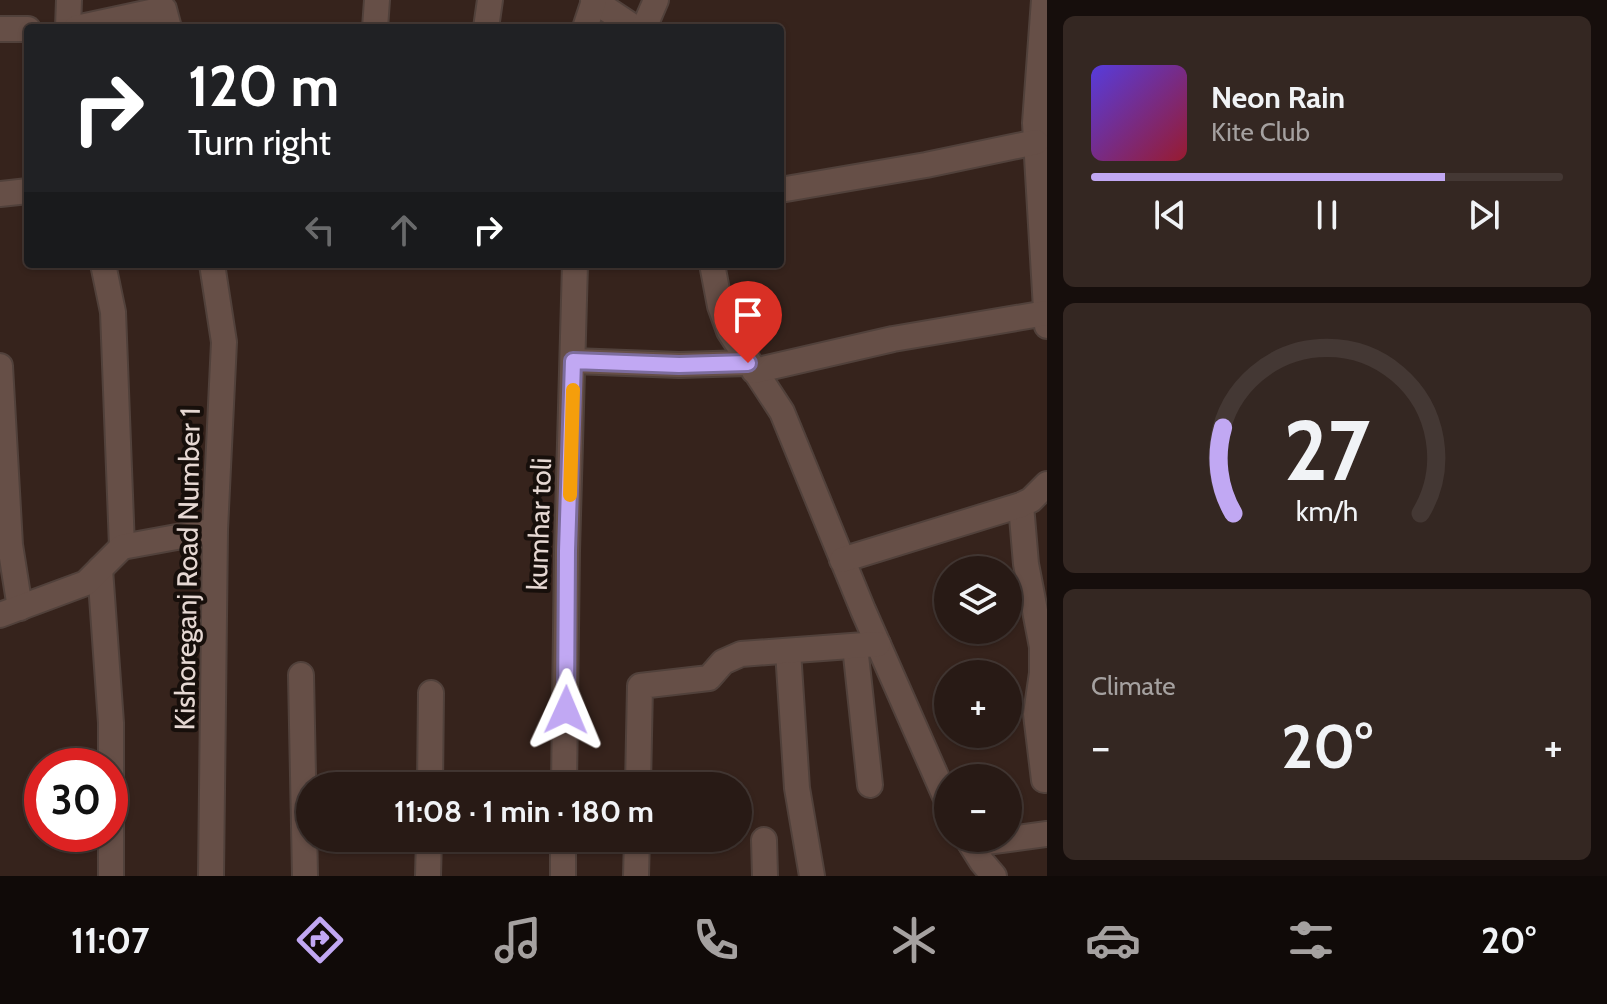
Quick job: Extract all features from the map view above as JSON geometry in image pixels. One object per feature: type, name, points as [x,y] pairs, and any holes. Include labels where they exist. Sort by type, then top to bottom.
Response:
[{"type":"street","points":[[68,24],[69,0]]},
{"type":"street","points":[[375,24],[377,0]]},
{"type":"street","points":[[487,24],[490,0]]},
{"type":"street","points":[[586,24],[594,0],[629,24]]},
{"type":"street","points":[[646,24],[656,0]]},
{"type":"street","points":[[1044,0],[1036,142],[1047,326]]},
{"type":"street","points":[[95,24],[164,9],[168,24]]},
{"type":"street","points":[[0,29],[24,29]]},
{"type":"street","points":[[784,189],[1036,142]]},
{"type":"street","points":[[0,194],[24,191]]},
{"type":"street","points":[[104,268],[113,312],[122,547]]},
{"type":"street","name":"Kishoreganj Road Number 1","points":[[211,876],[215,530],[224,342],[213,268]]},
{"type":"street","name":"kumhar toli","points":[[564,772],[575,268]]},
{"type":"street","points":[[713,268],[720,306],[729,331],[782,412],[842,560],[867,645],[934,776]]},
{"type":"street","points":[[573,361],[751,367],[1046,313]]},
{"type":"street","points":[[0,366],[10,545],[10,611],[86,583],[122,547],[215,530]]},
{"type":"street","points":[[842,560],[1021,505],[1047,484]]},
{"type":"street","points":[[1021,505],[1037,572],[1042,673],[1036,714],[1044,780]]},
{"type":"street","points":[[100,569],[111,723],[111,876]]},
{"type":"street","points":[[638,772],[640,686],[700,681],[716,673],[729,657],[867,645]]},
{"type":"street","points":[[867,645],[870,785]]},
{"type":"street","points":[[788,651],[797,788],[812,876]]},
{"type":"street","points":[[301,675],[305,876]]},
{"type":"street","points":[[430,772],[431,693]]},
{"type":"street","points":[[1022,836],[1047,834]]},
{"type":"street","points":[[764,840],[765,876]]},
{"type":"street","points":[[428,876],[429,852]]},
{"type":"street","points":[[563,852],[563,876]]},
{"type":"street","points":[[636,876],[637,852]]},
{"type":"street","points":[[977,852],[994,876]]},
{"type":"slow traffic","points":[[570,495],[573,390]]},
{"type":"route","points":[[566,710],[573,361],[679,365],[748,363]]}]
